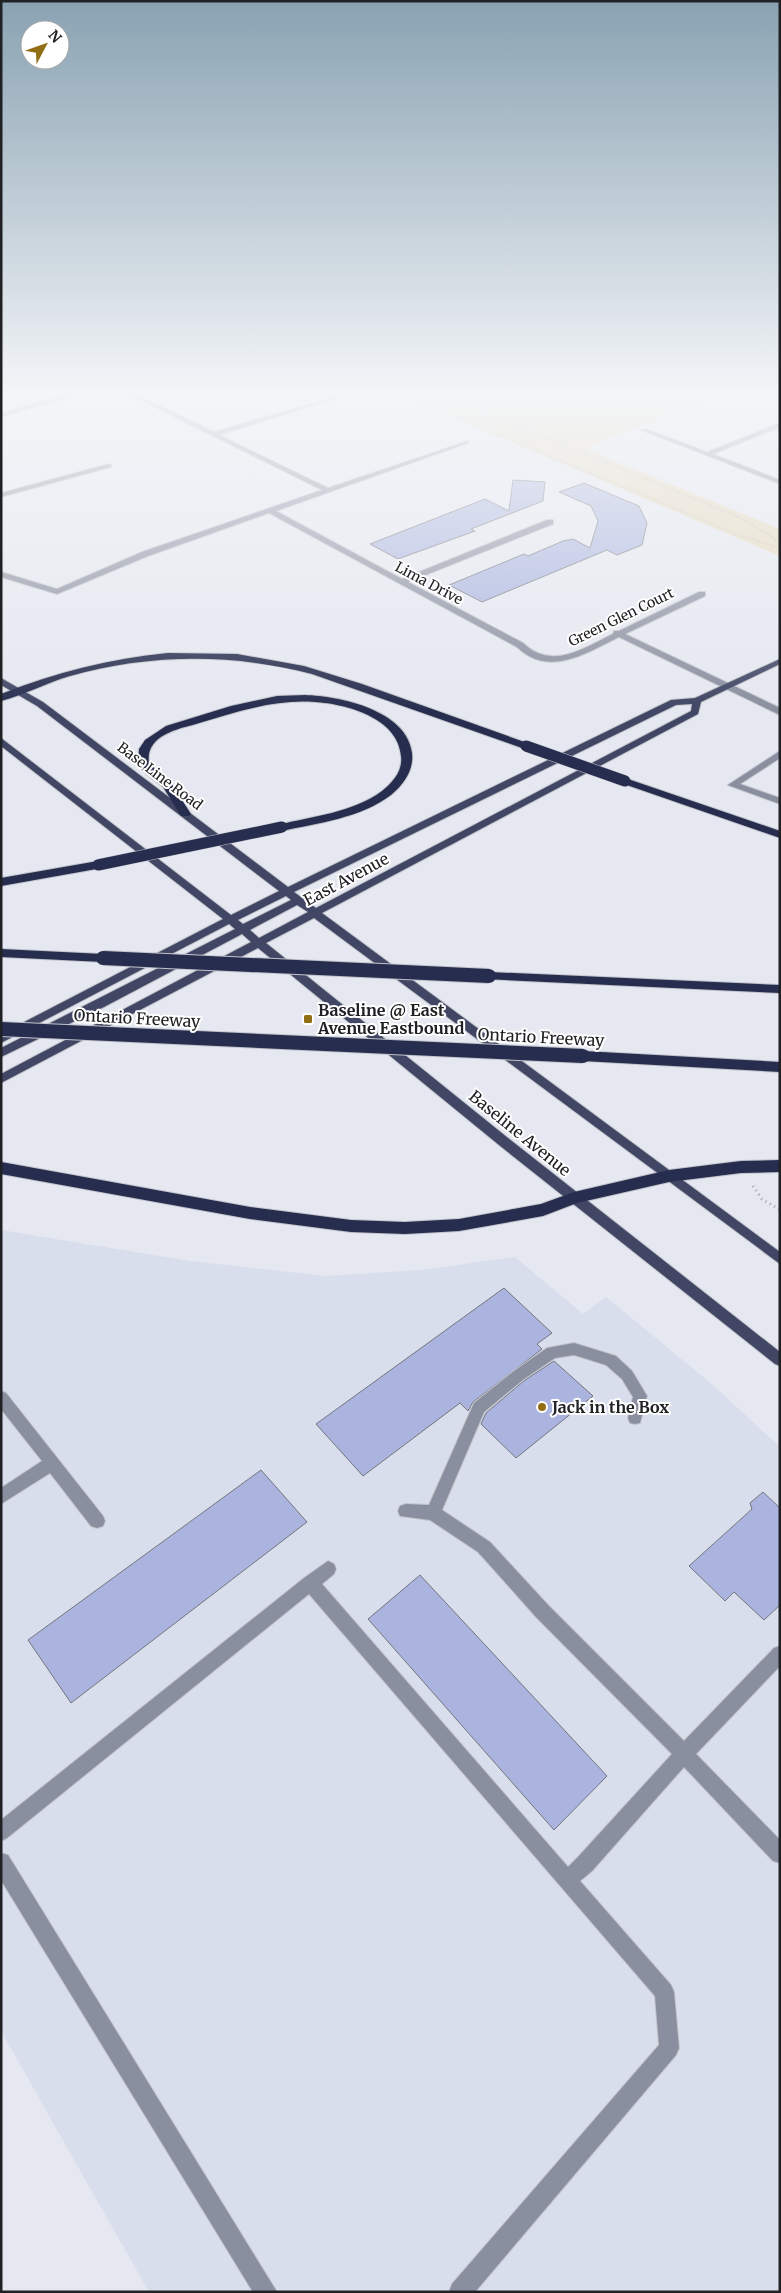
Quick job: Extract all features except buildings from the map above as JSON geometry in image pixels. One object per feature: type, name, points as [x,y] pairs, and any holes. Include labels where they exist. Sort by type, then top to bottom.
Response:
[{"type":"highway","points":[[1,698],[18,690],[70,673],[140,658],[197,655],[272,662],[309,670],[780,835]]},
{"type":"highway","points":[[1,882],[98,865],[347,812],[370,803],[387,792],[406,772],[408,761],[404,741],[393,727],[372,713],[347,704],[306,698],[259,702],[174,727],[158,734],[149,743],[144,752],[143,761],[148,769],[167,784],[185,814]]},
{"type":"highway","points":[[1,953],[780,989]]},
{"type":"highway","name":"Ontario Freeway","points":[[1,1029],[780,1067]]},
{"type":"highway","points":[[1,1168],[250,1214],[351,1226],[404,1228],[458,1225],[543,1210],[574,1198],[669,1176],[740,1166],[780,1166]]},
{"type":"main road","name":"East Avenue","points":[[1,1039],[230,919],[674,702],[696,701],[780,661]]},
{"type":"main road","name":"Base Line Road","points":[[1,681],[40,704],[298,900]]},
{"type":"main road","name":"East Avenue","points":[[1,1079],[260,944],[695,712],[696,701]]},
{"type":"main road","points":[[1,741],[242,929]]},
{"type":"main road","points":[[1,1053],[298,900],[780,1259]]},
{"type":"main road","name":"Baseline Avenue","points":[[242,929],[574,1198],[780,1360]]},
{"type":"street","points":[[1,574],[57,592],[145,554],[306,497]]},
{"type":"street","name":"Lima Drive","points":[[268,510],[520,645],[531,654],[552,661]]},
{"type":"street","points":[[401,582],[550,522]]},
{"type":"street","name":"Green Glen Court","points":[[552,661],[571,657],[702,594]]},
{"type":"street","points":[[617,634],[780,712]]},
{"type":"street","points":[[780,754],[733,784],[780,801]]},
{"type":"street","points":[[433,1513],[479,1408],[519,1375],[552,1352],[574,1349],[611,1360],[627,1375],[640,1396],[635,1418]]},
{"type":"street","points":[[1,1397],[97,1520]]},
{"type":"street","points":[[1,1497],[52,1463]]},
{"type":"street","points":[[406,1511],[433,1513],[484,1547],[542,1610],[780,1854]]},
{"type":"street","points":[[1,1832],[328,1570]]},
{"type":"street","points":[[310,1584],[664,1992],[669,2048],[460,2292]]},
{"type":"street","points":[[566,1880],[585,1864],[684,1754],[780,1654]]},
{"type":"street","points":[[1,1862],[266,2292]]},
{"type":"path","points":[[648,497],[736,534],[780,548]]},
{"type":"path","points":[[690,497],[739,517],[780,542]]},
{"type":"path","points":[[753,1186],[762,1200],[780,1210]]},
{"type":"shaded area","points":[[641,497],[702,497],[780,529],[780,556]]},
{"type":"shaded area","points":[[1,1230],[190,1261],[325,1276],[421,1270],[515,1257],[583,1314],[606,1297],[713,1385],[780,1447],[780,2292],[149,2292],[1,2031]]},
{"type":"place","name":"Baseline @ East Avenue Eastbound","points":[[308,1019]]},
{"type":"place","name":"Jack in the Box","points":[[542,1407]]}]
